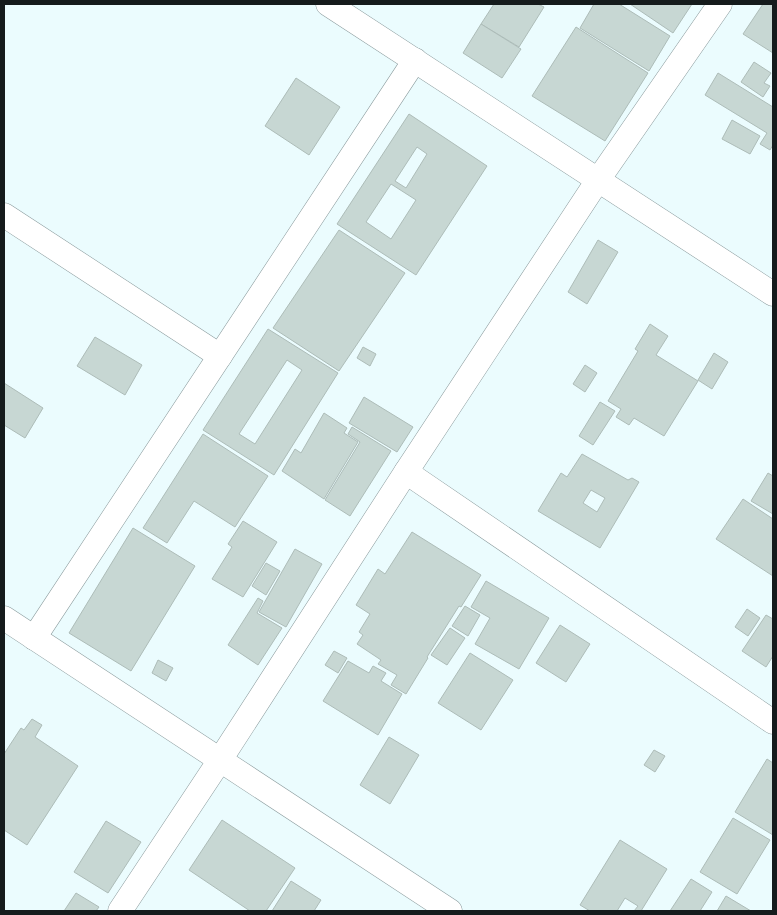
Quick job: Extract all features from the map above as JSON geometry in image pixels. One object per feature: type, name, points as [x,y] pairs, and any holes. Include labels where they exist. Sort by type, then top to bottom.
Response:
[{"type":"street","points":[[328,4],[773,294]]},
{"type":"street","points":[[120,911],[598,180],[720,4]]},
{"type":"street","points":[[34,638],[414,60]]},
{"type":"street","points":[[4,215],[220,356]]},
{"type":"street","points":[[406,472],[773,722]]},
{"type":"street","points":[[4,618],[450,911]]},
{"type":"building","points":[[494,4],[538,4],[544,7],[519,47],[481,24]]},
{"type":"building","points":[[594,4],[619,4],[670,36],[649,71],[580,28]]},
{"type":"building","points":[[630,4],[692,4],[673,33]]},
{"type":"building","points":[[763,4],[773,4],[773,53],[743,34]]},
{"type":"building","points":[[481,24],[521,49],[502,78],[463,53]]},
{"type":"building","points":[[576,27],[648,73],[605,141],[532,96]]},
{"type":"building","points":[[754,62],[771,73],[764,83],[770,86],[763,97],[741,82]]},
{"type":"building","points":[[718,73],[773,107],[773,145],[770,150],[760,144],[767,133],[705,95]]},
{"type":"building","points":[[296,78],[340,107],[309,155],[265,126]]},
{"type":"building","points":[[409,114],[487,166],[416,275],[337,224]],"holes":[[[417,147],[427,154],[406,188],[395,181]],[[391,184],[416,200],[391,239],[366,222]]]},
{"type":"building","points":[[732,120],[760,136],[750,154],[722,139]]},
{"type":"building","points":[[339,230],[405,273],[339,371],[273,328]]},
{"type":"building","points":[[598,240],[618,252],[587,304],[568,292]]},
{"type":"building","points":[[650,324],[668,336],[656,355],[698,381],[664,436],[634,418],[629,425],[616,417],[621,409],[608,401],[638,351],[635,349]]},
{"type":"building","points":[[268,329],[338,373],[274,475],[203,430]],"holes":[[[287,360],[302,370],[255,444],[239,434]]]},
{"type":"building","points":[[95,337],[142,365],[125,395],[77,366]]},
{"type":"building","points":[[363,347],[376,354],[370,366],[357,358]]},
{"type":"building","points":[[714,353],[728,362],[712,389],[698,380]]},
{"type":"building","points":[[585,365],[597,373],[585,392],[573,384]]},
{"type":"building","points":[[4,383],[43,408],[25,438],[4,425]]},
{"type":"building","points":[[364,397],[413,427],[397,452],[349,423]]},
{"type":"building","points":[[600,402],[615,411],[593,445],[579,436]]},
{"type":"building","points":[[324,413],[347,428],[344,433],[358,442],[324,499],[282,471],[295,449],[301,453]]},
{"type":"building","points":[[352,427],[391,451],[350,516],[325,500],[360,442],[348,434]]},
{"type":"building","points":[[203,434],[268,476],[235,527],[194,501],[167,543],[143,528]]},
{"type":"building","points":[[582,454],[628,480],[632,478],[639,482],[600,548],[538,511],[561,473],[567,477]],"holes":[[[591,490],[605,498],[597,512],[583,503]]]},
{"type":"building","points":[[768,473],[773,476],[773,514],[751,501]]},
{"type":"building","points":[[743,499],[773,519],[773,576],[716,539]]},
{"type":"building","points":[[243,521],[277,542],[243,597],[212,579],[232,547],[228,544]]},
{"type":"building","points":[[133,528],[195,566],[131,671],[69,633]]},
{"type":"building","points":[[412,532],[481,575],[461,607],[459,606],[406,694],[391,685],[397,675],[378,664],[381,660],[357,644],[363,635],[359,632],[370,614],[356,605],[378,569],[385,574]]},
{"type":"building","points":[[295,549],[322,564],[286,627],[259,612]]},
{"type":"building","points":[[266,563],[280,571],[266,595],[252,586]]},
{"type":"building","points":[[486,581],[549,618],[519,669],[475,644],[490,618],[471,607]]},
{"type":"building","points":[[258,598],[263,601],[257,613],[282,628],[258,665],[228,645]]},
{"type":"building","points":[[465,606],[480,615],[468,636],[452,626]]},
{"type":"building","points":[[747,609],[760,618],[748,636],[735,627]]},
{"type":"building","points":[[766,615],[773,619],[773,656],[766,667],[742,651]]},
{"type":"building","points":[[560,625],[590,644],[566,682],[536,663]]},
{"type":"building","points":[[450,628],[465,638],[447,665],[431,655]]},
{"type":"building","points":[[334,651],[347,658],[338,673],[325,665]]},
{"type":"building","points":[[470,653],[513,680],[481,730],[438,703]]},
{"type":"building","points":[[158,660],[173,668],[166,681],[152,673]]},
{"type":"building","points":[[348,661],[369,673],[373,666],[386,673],[381,681],[402,694],[378,735],[323,701]]},
{"type":"building","points":[[32,719],[42,725],[35,737],[78,766],[27,845],[4,830],[4,754],[21,728],[24,730]]},
{"type":"building","points":[[389,737],[419,755],[390,804],[360,785]]},
{"type":"building","points":[[654,750],[665,756],[655,772],[644,765]]},
{"type":"building","points":[[767,759],[773,763],[773,835],[735,812]]},
{"type":"building","points":[[733,818],[770,840],[737,894],[700,872]]},
{"type":"building","points":[[222,820],[295,868],[266,911],[250,911],[189,870]]},
{"type":"building","points":[[106,821],[141,842],[108,893],[74,872]]},
{"type":"building","points":[[620,840],[667,869],[641,911],[634,911],[638,906],[625,898],[617,911],[590,911],[580,905]]},
{"type":"building","points":[[691,879],[712,892],[700,911],[670,911]]},
{"type":"building","points":[[291,881],[321,900],[314,911],[272,911]]},
{"type":"building","points":[[76,893],[99,907],[96,911],[64,911]]},
{"type":"building","points":[[726,896],[751,911],[717,911]]}]
